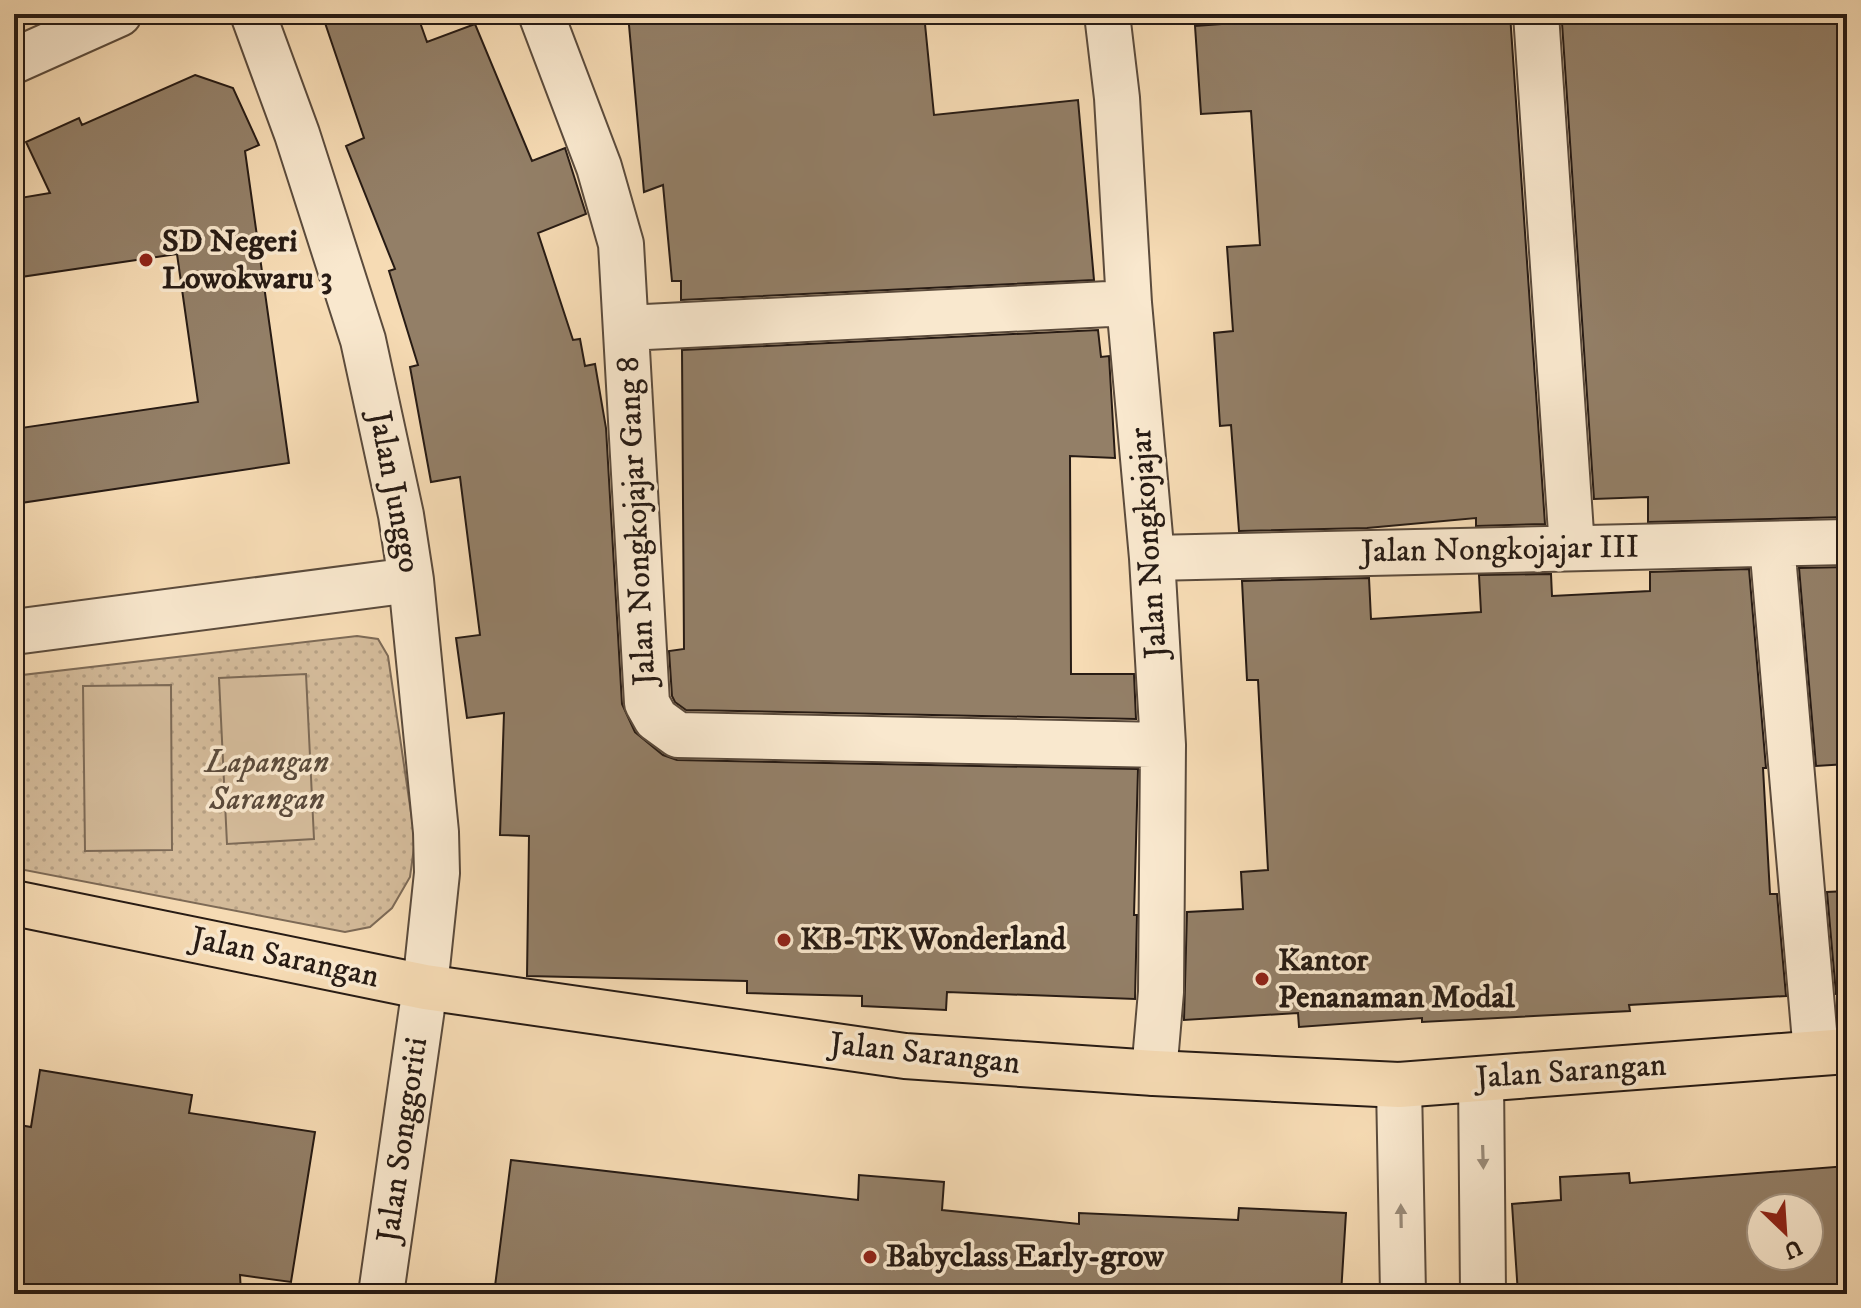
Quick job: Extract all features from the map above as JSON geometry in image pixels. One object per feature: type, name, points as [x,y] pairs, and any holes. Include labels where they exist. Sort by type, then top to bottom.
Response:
[{"type":"main road","name":"Jalan Sarangan","points":[[14,903],[425,987],[905,1056],[1399,1085],[1832,1052]]},
{"type":"street","points":[[14,61],[119,14]]},
{"type":"street","name":"Jalan Junggo","points":[[253,14],[297,134],[363,340],[401,515],[411,580],[436,832],[437,873],[425,987]]},
{"type":"street","name":"Jalan Nongkojajar Gang 8","points":[[541,14],[599,167],[621,244],[647,703],[656,719],[678,735],[1163,745]]},
{"type":"street","name":"Jalan Nongkojajar","points":[[1107,14],[1117,98],[1129,303],[1152,558],[1163,745],[1161,992],[1154,1073]]},
{"type":"street","points":[[1536,14],[1572,548]]},
{"type":"street","points":[[626,328],[1129,303]]},
{"type":"street","name":"Jalan Nongkojajar III","points":[[1152,558],[1847,542]]},
{"type":"street","points":[[1772,544],[1832,1052]]},
{"type":"street","points":[[14,632],[411,580]]},
{"type":"street","name":"Jalan Songgoriti","points":[[381,1294],[425,987]]},
{"type":"street","points":[[1481,1079],[1483,1294]]},
{"type":"street","points":[[1399,1085],[1403,1294]]},
{"type":"green space","name":"Lapangan Sarangan","points":[[357,636],[378,639],[388,656],[415,840],[410,877],[392,908],[370,927],[345,932],[14,868],[14,676]]},
{"type":"green space","points":[[306,674],[314,839],[227,844],[219,678]]},
{"type":"green space","points":[[171,685],[172,850],[85,851],[83,686]]},
{"type":"building","points":[[322,14],[417,14],[427,42],[475,24],[532,161],[565,148],[586,214],[538,233],[573,340],[580,339],[585,366],[595,364],[606,428],[622,704],[635,732],[663,755],[677,760],[1138,769],[1135,999],[947,992],[946,1010],[862,1006],[862,996],[747,993],[747,981],[527,976],[529,836],[500,835],[504,713],[467,718],[456,638],[480,635],[460,477],[431,482],[410,367],[418,365],[389,271],[395,269],[346,146],[364,138]]},
{"type":"building","points":[[628,14],[924,14],[934,115],[1078,100],[1094,280],[681,300],[681,281],[672,281],[663,185],[644,192]]},
{"type":"building","points":[[1358,14],[1510,14],[1545,524],[1476,526],[1476,518],[1367,528],[1239,531],[1231,425],[1220,426],[1214,333],[1233,331],[1227,247],[1260,245],[1251,111],[1201,114],[1195,26]]},
{"type":"building","points":[[1725,14],[1843,14],[1847,159],[1847,517],[1648,522],[1648,497],[1594,499],[1562,23],[1725,17]]},
{"type":"building","points":[[195,75],[233,88],[259,145],[245,151],[289,463],[14,504],[14,429],[198,402],[177,254],[14,278],[14,199],[50,193],[26,142],[79,118],[82,125]]},
{"type":"building","points":[[1098,330],[1101,357],[1109,356],[1115,458],[1070,456],[1071,674],[1134,674],[1136,719],[686,710],[675,702],[669,651],[684,649],[682,350]]},
{"type":"building","points":[[1847,567],[1847,764],[1816,766],[1799,568]]},
{"type":"building","points":[[1749,569],[1766,768],[1763,768],[1770,894],[1777,894],[1786,996],[1629,1005],[1630,1011],[1422,1022],[1422,1018],[1299,1027],[1298,1013],[1184,1020],[1187,912],[1243,909],[1241,872],[1268,870],[1258,680],[1247,680],[1242,581],[1369,578],[1371,619],[1481,612],[1479,575],[1551,574],[1552,596],[1650,591],[1650,572]]},
{"type":"building","points":[[1847,891],[1847,993],[1836,994],[1827,892]]},
{"type":"building","points":[[40,1070],[192,1095],[189,1113],[315,1132],[291,1282],[240,1275],[241,1294],[14,1294],[14,1124],[31,1127]]},
{"type":"building","points":[[511,1160],[858,1200],[859,1175],[944,1182],[942,1210],[1079,1224],[1079,1213],[1238,1220],[1239,1208],[1346,1213],[1341,1294],[494,1294]]},
{"type":"building","points":[[1847,1166],[1847,1294],[1518,1294],[1512,1204],[1561,1200],[1560,1177],[1629,1173],[1630,1183]]},
{"type":"place","name":"SD Negeri Lowokwaru 3","points":[[146,260]]},
{"type":"place","name":"KB-TK Wonderland","points":[[784,940]]},
{"type":"place","name":"Kantor Penanaman Modal","points":[[1262,979]]},
{"type":"place","name":"Babyclass Early-grow","points":[[870,1257]]}]
